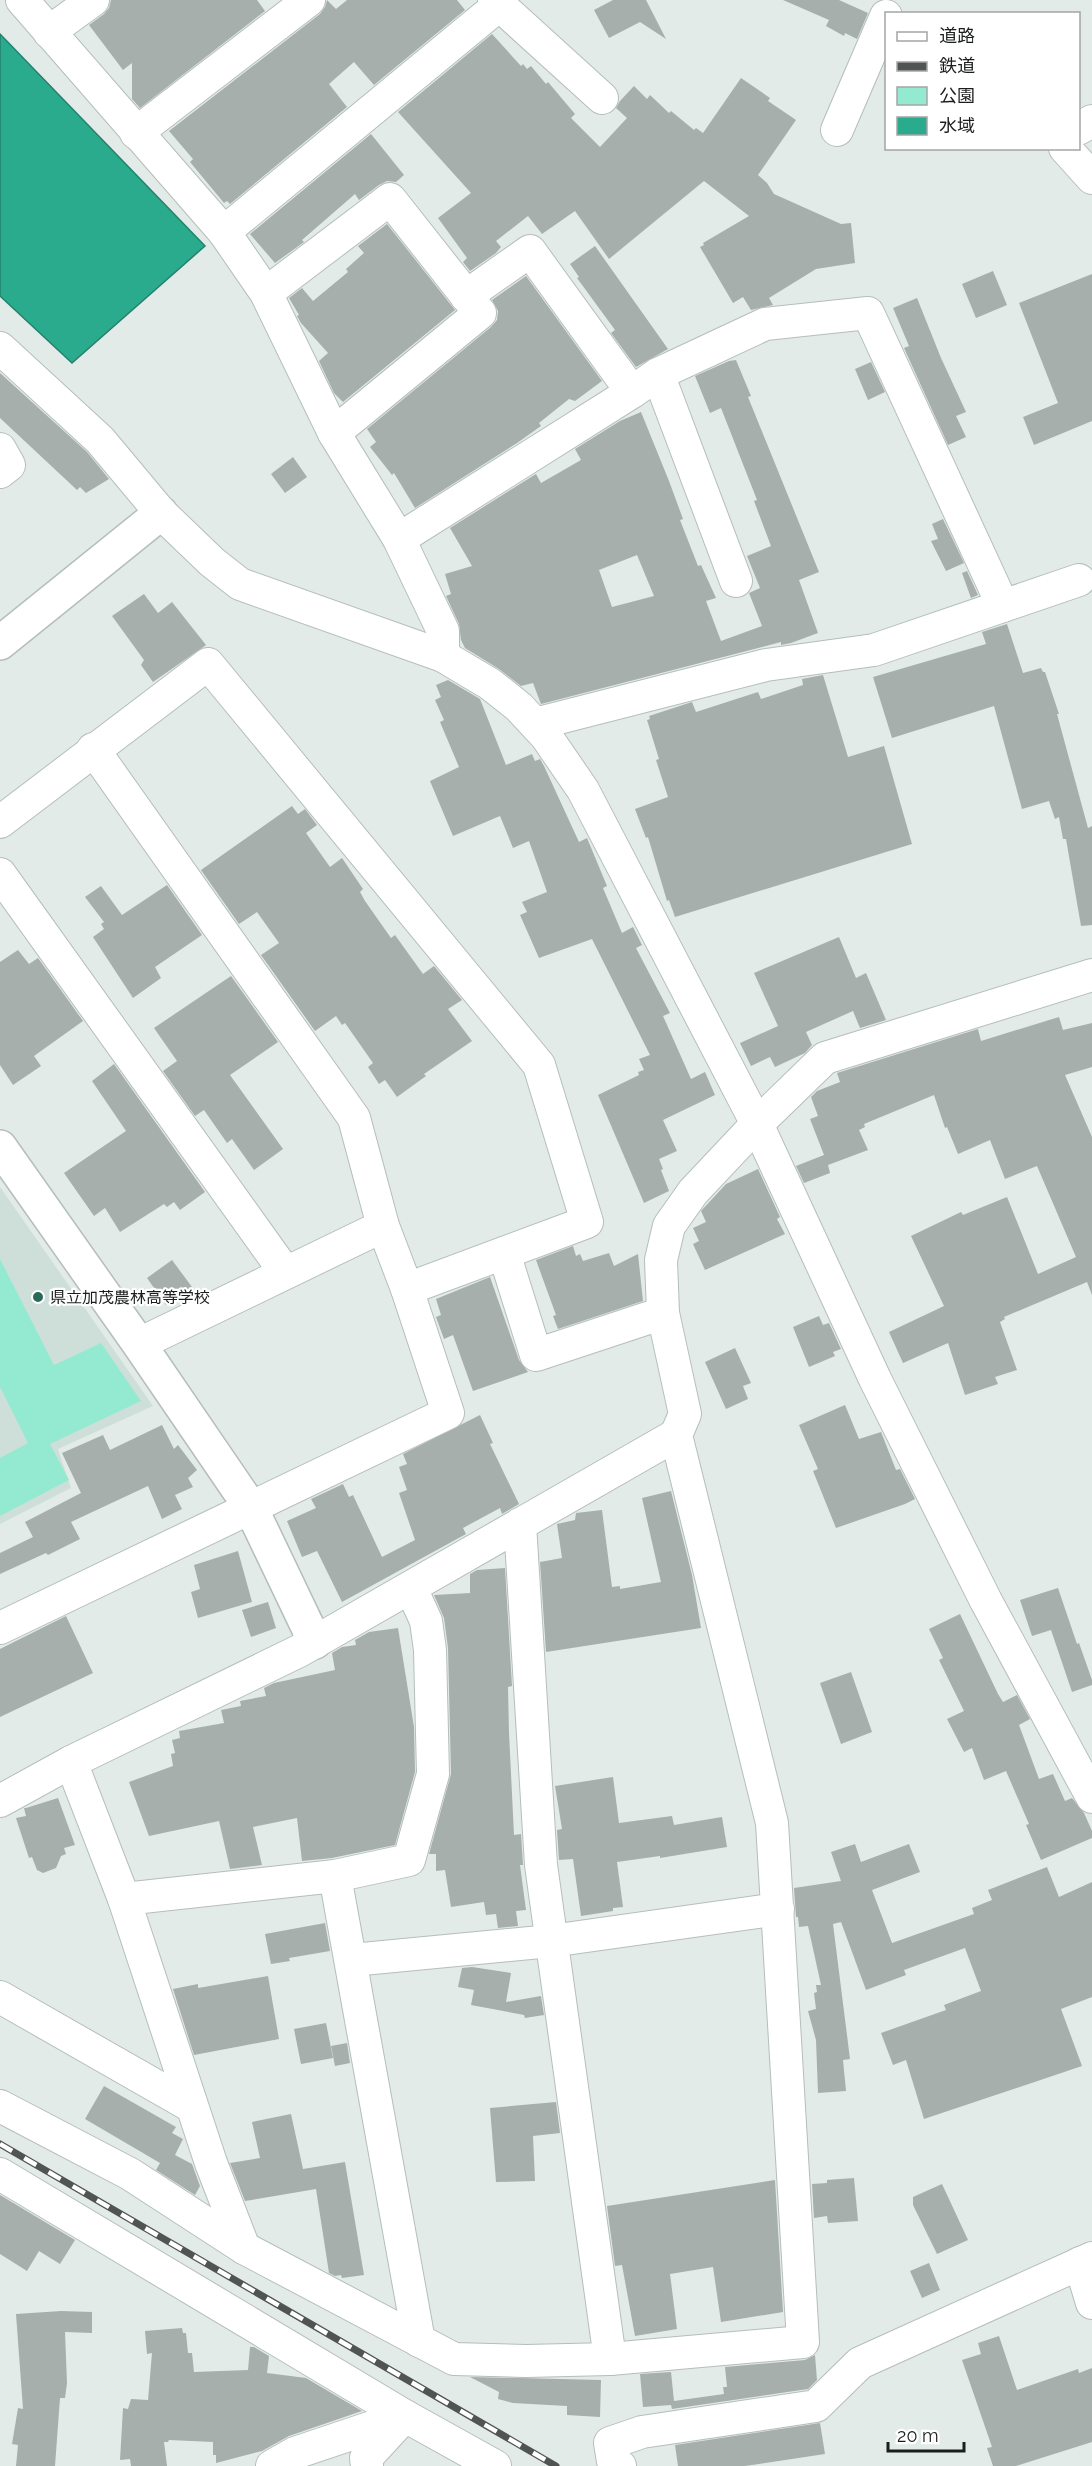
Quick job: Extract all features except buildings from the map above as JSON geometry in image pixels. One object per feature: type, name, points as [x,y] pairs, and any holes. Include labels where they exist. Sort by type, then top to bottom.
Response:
[{"type":"street","points":[[22,0],[224,232],[266,293],[334,433],[399,538],[442,631],[443,656]]},
{"type":"street","points":[[49,32],[93,0]]},
{"type":"street","points":[[136,133],[309,0]]},
{"type":"street","points":[[224,232],[496,3],[602,98]]},
{"type":"street","points":[[837,129],[885,16]]},
{"type":"street","points":[[1067,150],[1092,178]]},
{"type":"street","points":[[266,293],[390,200],[480,313],[334,433]]},
{"type":"street","points":[[466,296],[530,251],[632,392]]},
{"type":"street","points":[[399,538],[658,374],[765,324],[868,313],[1003,606]]},
{"type":"street","points":[[0,348],[100,440],[161,513],[212,562],[240,584],[443,656],[490,684],[519,707],[546,736],[584,790],[757,1124],[875,1379],[986,1601],[1092,1797]]},
{"type":"street","points":[[658,374],[736,581]]},
{"type":"street","points":[[0,448],[9,465],[0,471]]},
{"type":"street","points":[[0,643],[161,513]]},
{"type":"street","points":[[535,724],[766,665],[874,650],[1079,580]]},
{"type":"street","points":[[0,822],[208,664],[539,1065],[587,1222],[407,1289]]},
{"type":"street","points":[[0,1628],[448,1413],[407,1289],[383,1226],[354,1118],[93,750]]},
{"type":"street","points":[[0,874],[285,1272]]},
{"type":"street","points":[[0,2106],[130,2174],[244,2248],[454,2360],[610,2359],[803,2342],[772,1823],[676,1436],[685,1413],[663,1313],[661,1260],[669,1226],[693,1192],[757,1124],[825,1058],[1092,975]]},
{"type":"street","points":[[0,1147],[251,1508],[315,1642]]},
{"type":"street","points":[[139,1344],[383,1226]]},
{"type":"street","points":[[504,1253],[536,1355],[663,1313]]},
{"type":"street","points":[[0,1801],[71,1762],[240,1681],[315,1642],[676,1436]]},
{"type":"street","points":[[520,1524],[541,1865],[610,2359]]},
{"type":"street","points":[[124,1899],[335,1876],[409,1860],[433,1774],[430,1650],[426,1621],[411,1588]]},
{"type":"street","points":[[71,1762],[124,1899],[191,2106],[244,2248]]},
{"type":"street","points":[[335,1876],[419,2340]]},
{"type":"street","points":[[352,1960],[551,1941],[778,1909]]},
{"type":"street","points":[[0,1997],[191,2106]]},
{"type":"street","points":[[0,2174],[405,2416],[495,2466]]},
{"type":"street","points":[[620,2466],[613,2461],[609,2444],[642,2432],[816,2406],[860,2363],[1086,2261],[1092,2303]]},
{"type":"street","points":[[272,2466],[295,2453],[405,2416]]},
{"type":"street","points":[[368,2466],[366,2458],[405,2416]]},
{"type":"shaded area","name":"県立加茂農林高等学校","points":[[0,1187],[153,1406],[58,1449],[71,1488],[0,1524]]},
{"type":"green space","points":[[0,1259],[54,1365],[101,1343],[141,1401],[50,1444],[69,1480],[0,1516],[0,1458],[28,1443],[0,1387]]},
{"type":"water","points":[[0,34],[205,246],[72,363],[0,296]]},
{"type":"railway","points":[[0,2144],[556,2466]]},
{"type":"place","name":"県立加茂農林高等学校","points":[[38,1297]]}]
